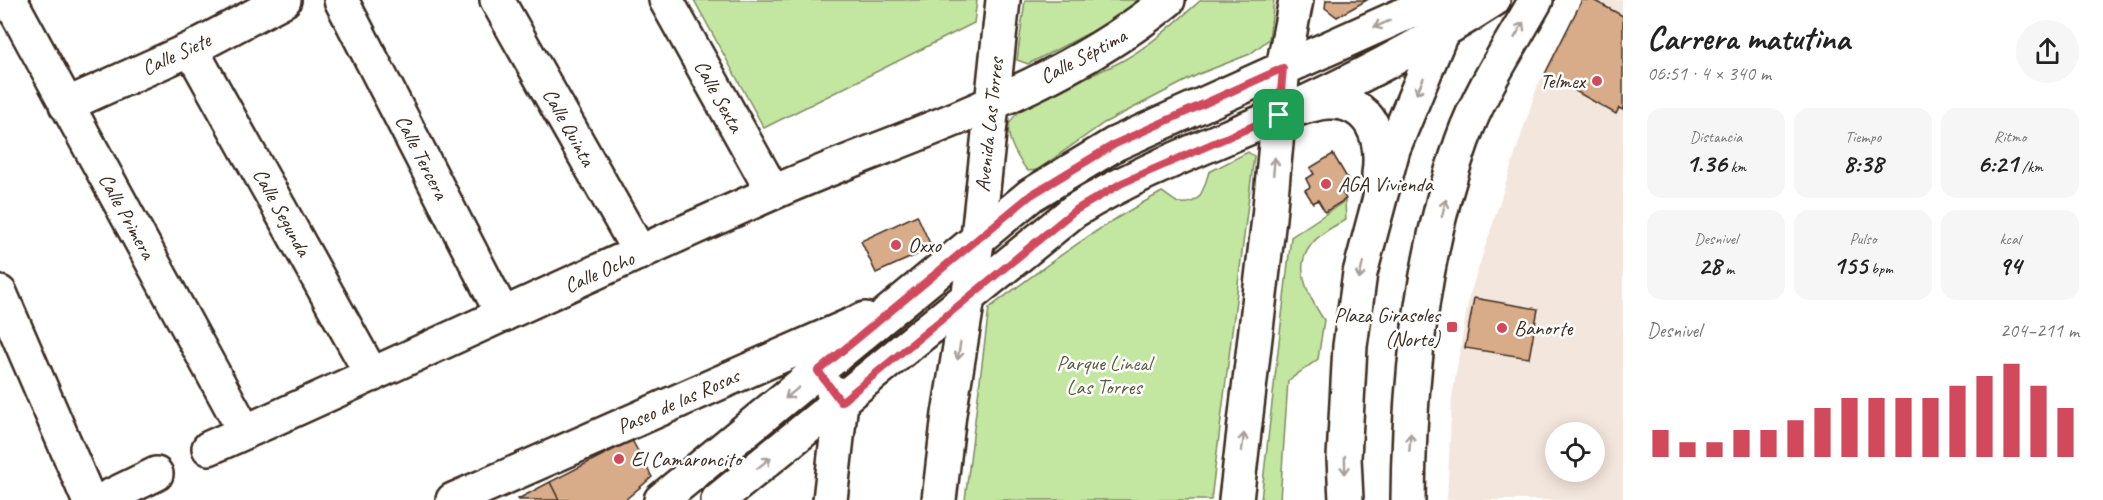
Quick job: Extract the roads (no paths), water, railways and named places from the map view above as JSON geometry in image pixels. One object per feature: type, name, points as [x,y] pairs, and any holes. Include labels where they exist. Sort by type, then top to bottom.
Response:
[{"type":"street","name":"Calle Primera","points":[[10,0],[245,432]]},
{"type":"street","name":"Calle Siete","points":[[66,105],[191,49],[284,0]]},
{"type":"street","name":"Calle Tercera","points":[[341,0],[503,315]]},
{"type":"street","name":"Calle Quinta","points":[[497,0],[640,253]]},
{"type":"street","name":"Calle Sexta","points":[[666,0],[773,192]]},
{"type":"street","name":"Avenida Las Torres","points":[[939,500],[949,414],[978,237],[1003,0]]},
{"type":"street","name":"Calle Séptima","points":[[991,102],[1070,66],[1114,42],[1168,0]]},
{"type":"street","points":[[1236,500],[1283,68],[1296,0]]},
{"type":"street","points":[[661,500],[1031,195],[1089,158],[1436,0]]},
{"type":"street","points":[[1346,500],[1344,458],[1351,336],[1360,273],[1393,149],[1455,0]]},
{"type":"street","points":[[718,500],[1074,211],[1122,183],[1279,115],[1443,32],[1493,0]]},
{"type":"street","points":[[1408,500],[1419,328],[1443,211],[1463,140],[1485,88],[1536,0]]},
{"type":"street","name":"Calle Segunda","points":[[191,49],[372,375]]},
{"type":"street","name":"Calle Ocho","points":[[210,448],[773,192],[991,102]]},
{"type":"street","points":[[1279,115],[1334,102],[1356,110],[1372,124],[1380,142],[1381,153],[1371,231]]},
{"type":"street","points":[[1,301],[89,500]]},
{"type":"street","name":"Paseo de las Rosas","points":[[453,500],[902,302]]},
{"type":"street","points":[[818,371],[841,402],[830,500]]},
{"type":"street","points":[[102,500],[156,474]]},
{"type":"place","name":"Telmex","points":[[1597,81]]},
{"type":"place","name":"AGA Vivienda","points":[[1326,184]]},
{"type":"place","name":"Oxxo","points":[[896,245]]},
{"type":"place","name":"Plaza Girasoles (Norte)","points":[[1452,327]]},
{"type":"place","name":"Banorte","points":[[1502,328]]},
{"type":"place","name":"El Camaroncito","points":[[619,459]]},
{"type":"park label","name":"Parque Lineal Las Torres","points":[[1104,375]]}]
